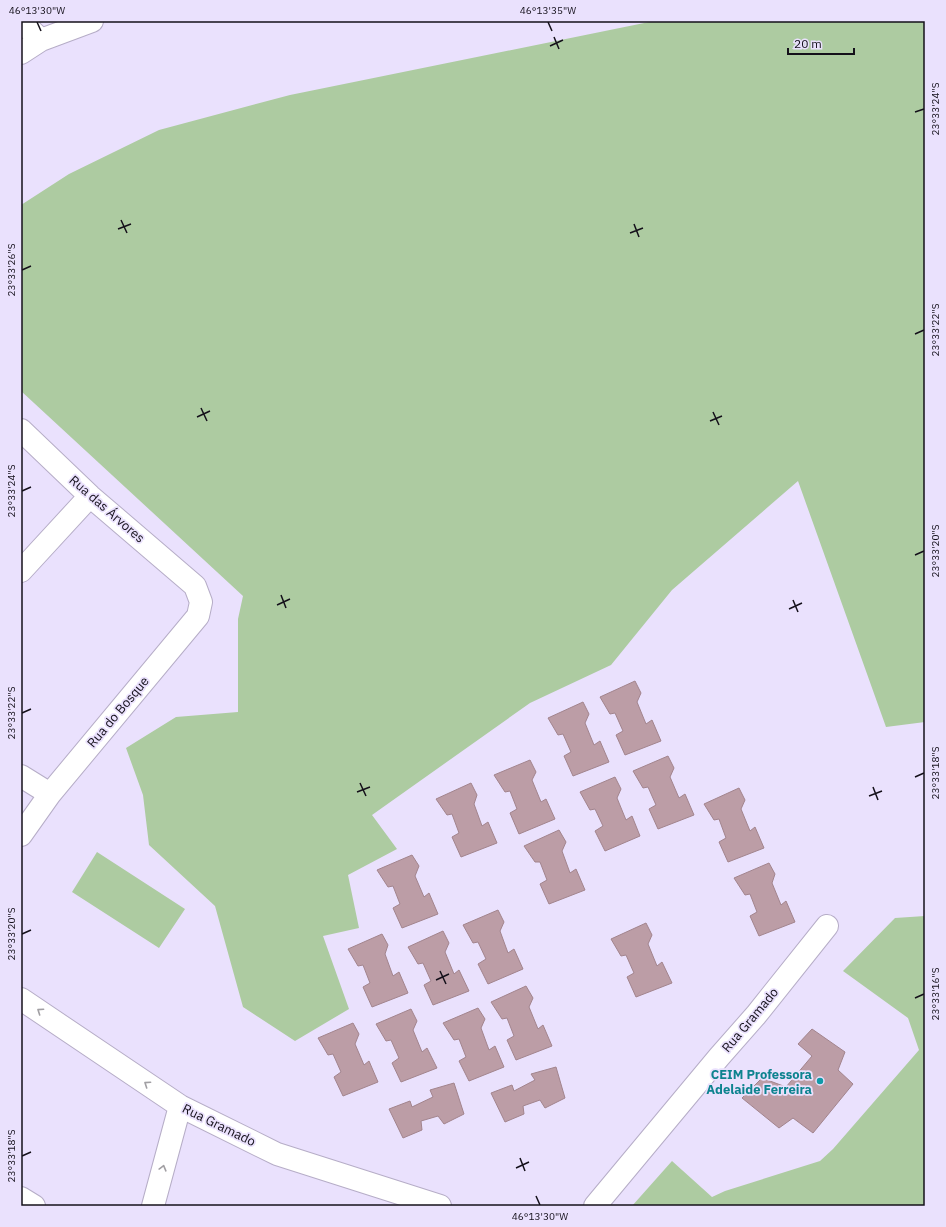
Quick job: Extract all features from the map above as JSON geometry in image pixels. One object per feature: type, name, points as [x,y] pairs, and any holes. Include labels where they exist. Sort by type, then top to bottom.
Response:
[{"type":"street","points":[[21,21],[41,40]]},
{"type":"street","points":[[21,53],[41,40],[92,21]]},
{"type":"street","name":"Rua das Árvores","points":[[21,430],[90,496],[195,586]]},
{"type":"street","points":[[21,571],[90,496]]},
{"type":"street","name":"Rua do Bosque","points":[[21,835],[50,794],[198,616],[201,602],[195,586]]},
{"type":"street","points":[[21,776],[50,794]]},
{"type":"street","name":"Rua Gramado","points":[[595,1206],[719,1056],[756,1016],[827,926]]},
{"type":"street","name":"Rua Gramado","points":[[21,999],[180,1106],[277,1154],[440,1206]]},
{"type":"street","points":[[153,1206],[180,1106]]},
{"type":"street","points":[[21,1198],[34,1206]]},
{"type":"green space","points":[[654,21],[925,21],[925,722],[886,727],[798,481],[672,590],[611,665],[530,703],[372,815],[397,849],[348,875],[359,928],[323,936],[349,1009],[295,1041],[243,1007],[215,906],[149,845],[143,795],[126,748],[176,717],[238,712],[238,619],[243,596],[21,391],[21,205],[69,174],[159,130],[290,95]]},
{"type":"green space","points":[[97,852],[185,909],[159,948],[72,892]]},
{"type":"green space","points":[[925,916],[925,1206],[632,1206],[672,1161],[712,1197],[725,1191],[820,1161],[833,1149],[919,1050],[908,1018],[843,971],[895,918]]},
{"type":"building","points":[[635,681],[641,693],[637,702],[646,724],[652,720],[661,741],[625,755],[616,735],[623,731],[615,713],[610,714],[600,697]]},
{"type":"building","points":[[583,702],[589,714],[585,723],[594,745],[600,741],[609,762],[573,776],[564,756],[571,752],[563,734],[558,735],[548,718]]},
{"type":"building","points":[[668,756],[674,768],[670,777],[679,798],[685,794],[694,815],[658,829],[649,809],[656,805],[648,787],[643,788],[633,771]]},
{"type":"building","points":[[530,760],[536,772],[532,780],[541,802],[546,799],[555,819],[519,834],[510,813],[517,809],[510,791],[505,792],[494,775]]},
{"type":"building","points":[[615,777],[621,789],[617,798],[626,820],[632,816],[640,836],[605,851],[595,831],[603,826],[595,809],[590,810],[580,792]]},
{"type":"building","points":[[471,783],[477,795],[474,804],[482,826],[488,822],[497,843],[461,857],[452,837],[459,833],[452,814],[447,815],[436,799]]},
{"type":"building","points":[[739,788],[745,800],[741,809],[750,831],[755,827],[764,848],[728,862],[719,842],[726,838],[719,819],[714,820],[704,804]]},
{"type":"building","points":[[559,830],[566,842],[562,851],[570,873],[576,869],[585,890],[549,904],[540,884],[547,880],[540,862],[535,862],[524,846]]},
{"type":"building","points":[[412,855],[419,866],[415,876],[424,897],[429,893],[438,914],[402,928],[393,908],[400,904],[393,886],[388,887],[377,870]]},
{"type":"building","points":[[769,863],[775,874],[772,883],[781,905],[786,901],[795,922],[759,936],[750,916],[757,912],[750,894],[745,895],[734,878]]},
{"type":"building","points":[[498,910],[504,922],[500,931],[508,953],[514,949],[523,969],[488,984],[478,964],[486,959],[478,942],[473,943],[463,925]]},
{"type":"building","points":[[646,923],[652,935],[648,944],[657,966],[662,962],[672,983],[636,997],[627,977],[634,973],[626,955],[621,956],[611,939]]},
{"type":"building","points":[[443,931],[449,943],[445,952],[454,974],[459,970],[469,991],[433,1005],[424,985],[431,981],[423,963],[418,964],[408,947]]},
{"type":"building","points":[[382,934],[388,945],[385,954],[393,976],[399,972],[408,993],[372,1007],[363,987],[370,983],[363,965],[358,966],[348,949]]},
{"type":"building","points":[[526,986],[533,998],[529,1007],[538,1029],[543,1025],[552,1046],[516,1060],[507,1040],[514,1036],[507,1018],[502,1019],[491,1002]]},
{"type":"building","points":[[478,1008],[485,1019],[481,1028],[489,1050],[495,1046],[504,1067],[469,1081],[459,1061],[466,1057],[459,1039],[454,1040],[443,1023]]},
{"type":"building","points":[[411,1009],[417,1021],[413,1030],[422,1052],[427,1048],[437,1068],[401,1082],[392,1063],[399,1058],[391,1040],[386,1041],[376,1024]]},
{"type":"building","points":[[353,1023],[359,1034],[355,1044],[364,1065],[369,1061],[378,1082],[343,1096],[334,1077],[341,1072],[333,1054],[328,1055],[318,1038]]},
{"type":"building","name":"CEIM Professora Adelaide Ferreira","points":[[812,1029],[845,1052],[838,1070],[853,1084],[813,1133],[793,1118],[779,1128],[742,1098],[762,1078],[786,1087],[812,1056],[798,1044]]},
{"type":"building","points":[[556,1067],[565,1098],[545,1108],[540,1100],[523,1106],[524,1114],[505,1122],[491,1093],[512,1085],[514,1091],[535,1080],[531,1074]]},
{"type":"building","points":[[454,1083],[464,1114],[444,1124],[438,1116],[421,1121],[422,1130],[403,1138],[389,1109],[410,1101],[412,1107],[433,1097],[430,1090]]},
{"type":"place","name":"CEIM Professora Adelaide Ferreira","points":[[820,1081]]}]
